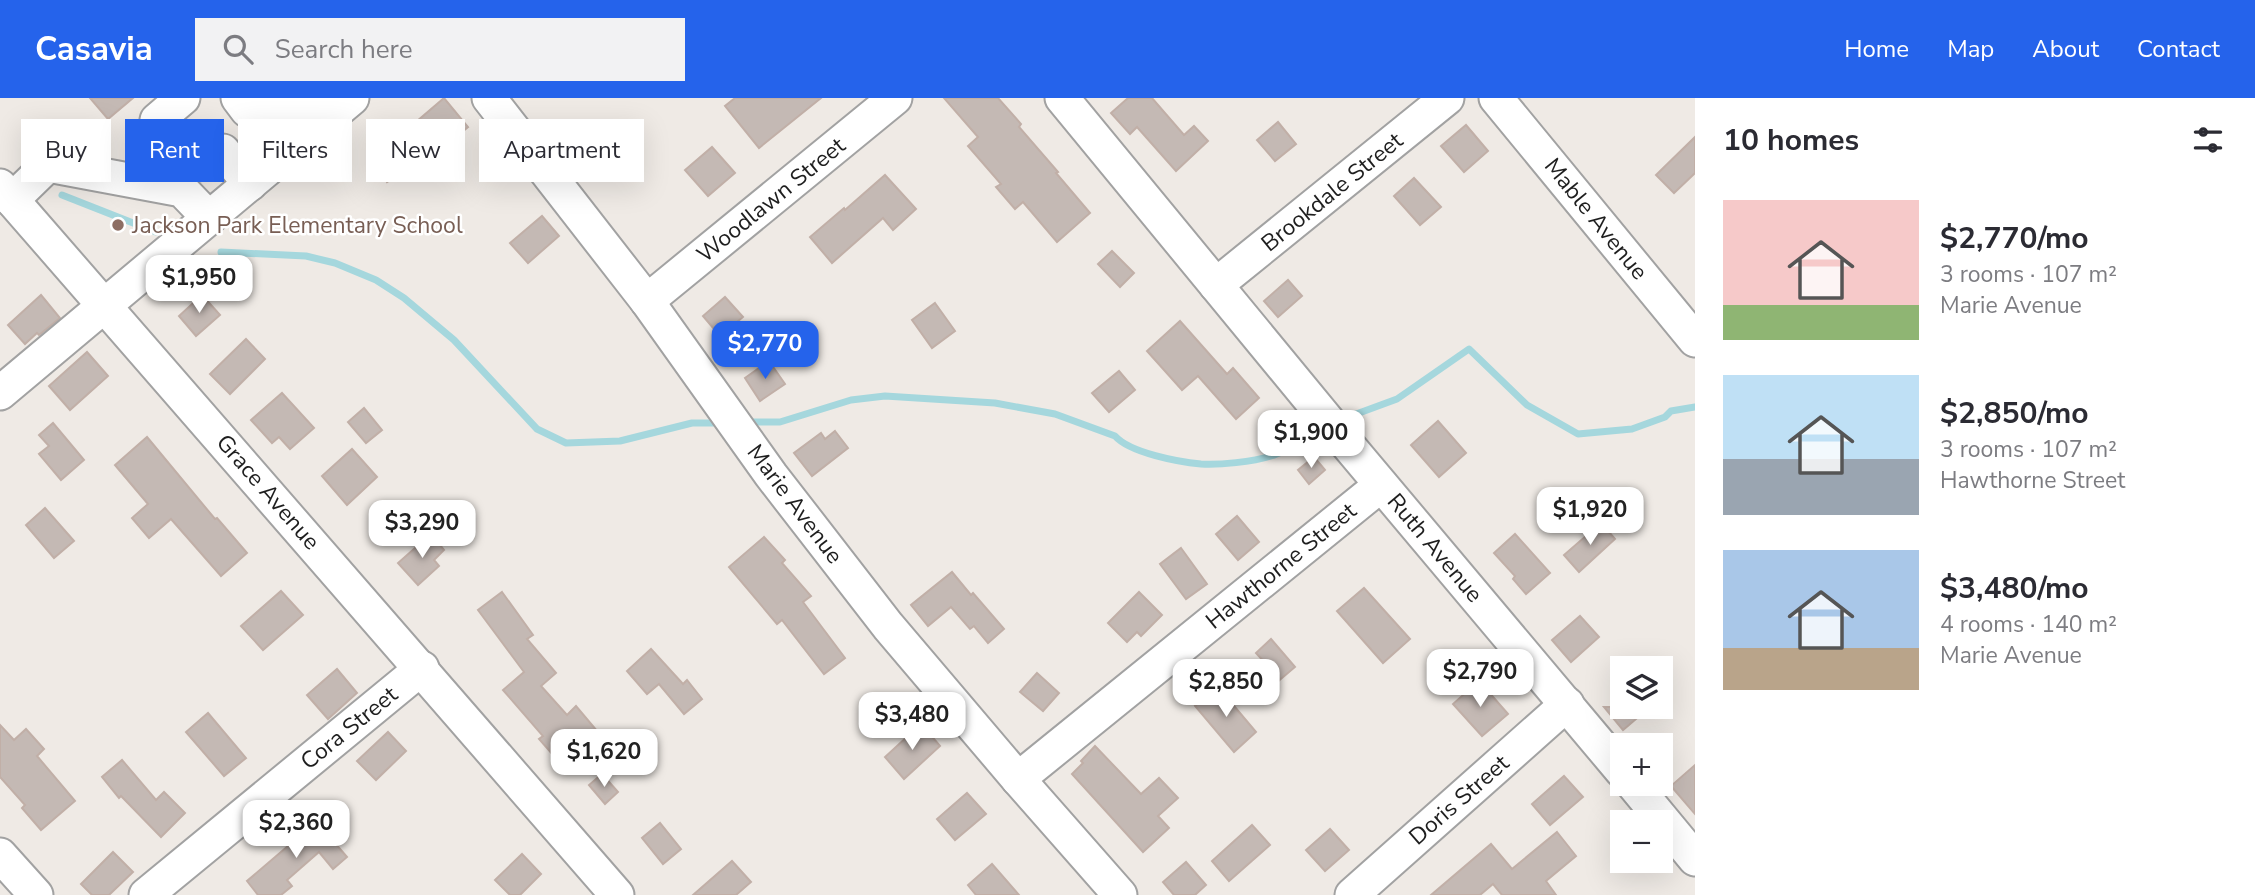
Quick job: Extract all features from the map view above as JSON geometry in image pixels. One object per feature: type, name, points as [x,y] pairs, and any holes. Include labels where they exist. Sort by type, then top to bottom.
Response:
[{"type":"street","points":[[158,119],[183,98]]},
{"type":"street","points":[[224,149],[243,104],[264,114],[295,112],[312,98]]},
{"type":"street","points":[[0,393],[352,98]]},
{"type":"street","name":"Marie Avenue","points":[[489,98],[647,302],[744,436],[888,626],[1120,895]]},
{"type":"street","name":"Woodlawn Street","points":[[647,302],[895,98]]},
{"type":"street","name":"Ruth Avenue","points":[[1062,98],[1381,485],[1610,756]]},
{"type":"street","name":"Brookdale Street","points":[[1216,285],[1447,98]]},
{"type":"street","name":"Mable Avenue","points":[[1496,98],[1694,336]]},
{"type":"street","points":[[224,152],[250,184]]},
{"type":"street","points":[[6,193],[48,165],[182,190],[209,218]]},
{"type":"street","name":"Grace Avenue","points":[[6,193],[617,895]]},
{"type":"street","name":"Hawthorne Street","points":[[1018,779],[1381,485]]},
{"type":"street","name":"Cora Street","points":[[146,895],[422,668]]},
{"type":"street","name":"Doris Street","points":[[1352,895],[1567,704]]},
{"type":"street","points":[[1643,796],[1695,859]]},
{"type":"street","points":[[0,855],[36,895]]},
{"type":"building","points":[[90,98],[133,98],[108,119]]},
{"type":"building","points":[[444,98],[461,119],[420,119]]},
{"type":"building","points":[[735,98],[821,98],[759,148],[725,106]]},
{"type":"building","points":[[944,98],[998,98],[1090,213],[1057,242],[1023,202],[1015,209],[996,187],[1001,184],[968,146],[978,137]]},
{"type":"building","points":[[1128,98],[1152,98],[1184,135],[1194,126],[1208,141],[1176,171],[1137,127],[1130,134],[1111,113]]},
{"type":"building","points":[[1278,122],[1296,144],[1275,161],[1257,140]]},
{"type":"building","points":[[1466,125],[1488,151],[1464,172],[1441,146]]},
{"type":"building","points":[[1695,137],[1695,173],[1674,193],[1656,175]]},
{"type":"building","points":[[712,147],[735,173],[708,196],[685,170]]},
{"type":"building","points":[[885,175],[916,209],[893,230],[883,218],[832,263],[810,237]]},
{"type":"building","points":[[1414,178],[1441,207],[1420,225],[1394,196]]},
{"type":"building","points":[[542,216],[559,236],[528,263],[510,243]]},
{"type":"building","points":[[1112,251],[1134,273],[1120,287],[1098,264]]},
{"type":"building","points":[[1288,280],[1302,296],[1278,317],[1264,301]]},
{"type":"building","points":[[41,295],[60,318],[25,344],[8,325]]},
{"type":"building","points":[[202,295],[220,315],[196,336],[179,316]]},
{"type":"building","points":[[725,297],[743,317],[720,336],[703,316]]},
{"type":"building","points":[[935,303],[955,331],[932,348],[912,320]]},
{"type":"building","points":[[1180,321],[1227,374],[1233,368],[1259,398],[1236,419],[1198,376],[1182,390],[1147,351]]},
{"type":"building","points":[[246,339],[265,359],[230,394],[210,374]]},
{"type":"building","points":[[87,352],[108,376],[70,410],[49,386]]},
{"type":"building","points":[[769,361],[785,384],[760,401],[745,378]]},
{"type":"building","points":[[1119,371],[1135,390],[1109,412],[1092,393]]},
{"type":"building","points":[[282,393],[314,428],[290,449],[279,437],[272,443],[251,420]]},
{"type":"building","points":[[364,408],[382,430],[366,443],[348,422]]},
{"type":"building","points":[[1438,421],[1466,453],[1439,477],[1411,445]]},
{"type":"building","points":[[53,423],[84,460],[61,480],[39,454],[49,446],[39,435]]},
{"type":"building","points":[[835,431],[848,448],[812,476],[794,453],[821,433],[825,439]]},
{"type":"building","points":[[147,437],[247,553],[221,576],[171,519],[149,538],[132,518],[148,504],[115,465]]},
{"type":"building","points":[[352,449],[377,477],[347,505],[322,476]]},
{"type":"building","points":[[1314,457],[1325,470],[1309,484],[1298,470]]},
{"type":"building","points":[[45,508],[74,541],[54,558],[26,525]]},
{"type":"building","points":[[1237,516],[1259,542],[1238,560],[1216,534]]},
{"type":"building","points":[[1601,523],[1615,539],[1579,572],[1564,555]]},
{"type":"building","points":[[431,534],[444,550],[434,560],[439,566],[418,585],[398,563]]},
{"type":"building","points":[[1515,534],[1550,573],[1526,594],[1513,579],[1515,576],[1494,553]]},
{"type":"building","points":[[764,537],[785,560],[782,563],[811,596],[803,602],[845,658],[824,674],[782,620],[777,624],[729,567]]},
{"type":"building","points":[[1181,548],[1207,584],[1186,599],[1160,564]]},
{"type":"building","points":[[952,572],[1004,629],[988,643],[974,626],[970,629],[951,607],[928,626],[911,605]]},
{"type":"building","points":[[1364,588],[1410,639],[1383,663],[1337,611]]},
{"type":"building","points":[[281,591],[303,615],[263,650],[241,626]]},
{"type":"building","points":[[502,592],[533,635],[527,639],[556,673],[541,686],[567,715],[576,706],[597,731],[560,763],[539,739],[543,736],[503,690],[524,672],[478,610]]},
{"type":"building","points":[[1139,592],[1162,615],[1141,636],[1137,632],[1127,642],[1108,623]]},
{"type":"building","points":[[1580,616],[1599,637],[1571,662],[1552,640]]},
{"type":"building","points":[[1271,639],[1295,667],[1269,689],[1256,674],[1267,665],[1256,653]]},
{"type":"building","points":[[651,649],[683,684],[687,680],[702,699],[684,714],[659,684],[647,694],[627,671]]},
{"type":"building","points":[[337,669],[357,693],[328,719],[307,695]]},
{"type":"building","points":[[1037,673],[1059,693],[1043,711],[1020,692]]},
{"type":"building","points":[[1479,681],[1508,714],[1482,736],[1453,704]]},
{"type":"building","points":[[1218,687],[1256,732],[1234,752],[1195,706]]},
{"type":"building","points":[[208,713],[246,758],[224,776],[186,732]]},
{"type":"building","points":[[1614,719],[1636,719],[1623,730]]},
{"type":"building","points":[[921,724],[940,746],[904,779],[885,757]]},
{"type":"building","points":[[0,725],[14,740],[26,729],[44,749],[37,756],[75,801],[41,830],[22,808],[25,805],[0,777]]},
{"type":"building","points":[[388,732],[406,751],[376,780],[357,761]]},
{"type":"building","points":[[1095,746],[1141,794],[1159,778],[1178,798],[1158,816],[1169,828],[1143,852],[1072,774]]},
{"type":"building","points":[[122,760],[156,800],[164,792],[185,813],[161,837],[121,796],[119,798],[102,777]]},
{"type":"building","points":[[1695,765],[1695,814],[1673,788],[1673,784]]},
{"type":"building","points":[[602,774],[618,792],[605,804],[589,785]]},
{"type":"building","points":[[1564,776],[1583,797],[1550,825],[1532,804]]},
{"type":"building","points":[[967,793],[986,814],[955,840],[937,819]]},
{"type":"building","points":[[314,819],[347,857],[333,869],[319,852],[287,880],[292,886],[281,895],[258,895],[247,881],[295,840],[293,837]]},
{"type":"building","points":[[660,823],[681,849],[663,864],[642,838]]},
{"type":"building","points":[[1252,825],[1270,845],[1229,881],[1212,861]]},
{"type":"building","points":[[1330,829],[1349,850],[1325,871],[1306,850]]},
{"type":"building","points":[[1557,832],[1576,856],[1546,881],[1556,895],[1502,895],[1493,884],[1480,895],[1431,895],[1491,844],[1512,869]]},
{"type":"building","points":[[113,852],[133,872],[109,895],[92,895],[81,884]]},
{"type":"building","points":[[522,854],[541,874],[520,895],[510,895],[495,880]]},
{"type":"building","points":[[732,861],[751,882],[736,895],[693,895]]},
{"type":"building","points":[[1186,862],[1206,885],[1195,895],[1174,895],[1163,882]]},
{"type":"building","points":[[992,864],[1019,895],[976,895],[968,885]]},
{"type":"waterway","points":[[62,195],[156,232]]},
{"type":"waterway","points":[[221,252],[306,256],[335,263],[376,280],[404,298],[454,340],[537,429],[566,443],[620,441],[692,423],[723,423]]},
{"type":"waterway","points":[[1340,420],[1397,399],[1469,349],[1527,405],[1578,434],[1632,429],[1665,417],[1671,411],[1695,407]]},
{"type":"waterway","points":[[745,422],[780,422],[851,400],[885,396],[995,403],[1055,414],[1115,436],[1122,442],[1155,456],[1201,464],[1246,461],[1271,456],[1324,429]]},
{"type":"place","name":"Jackson Park Elementary School","points":[[118,225]]}]
